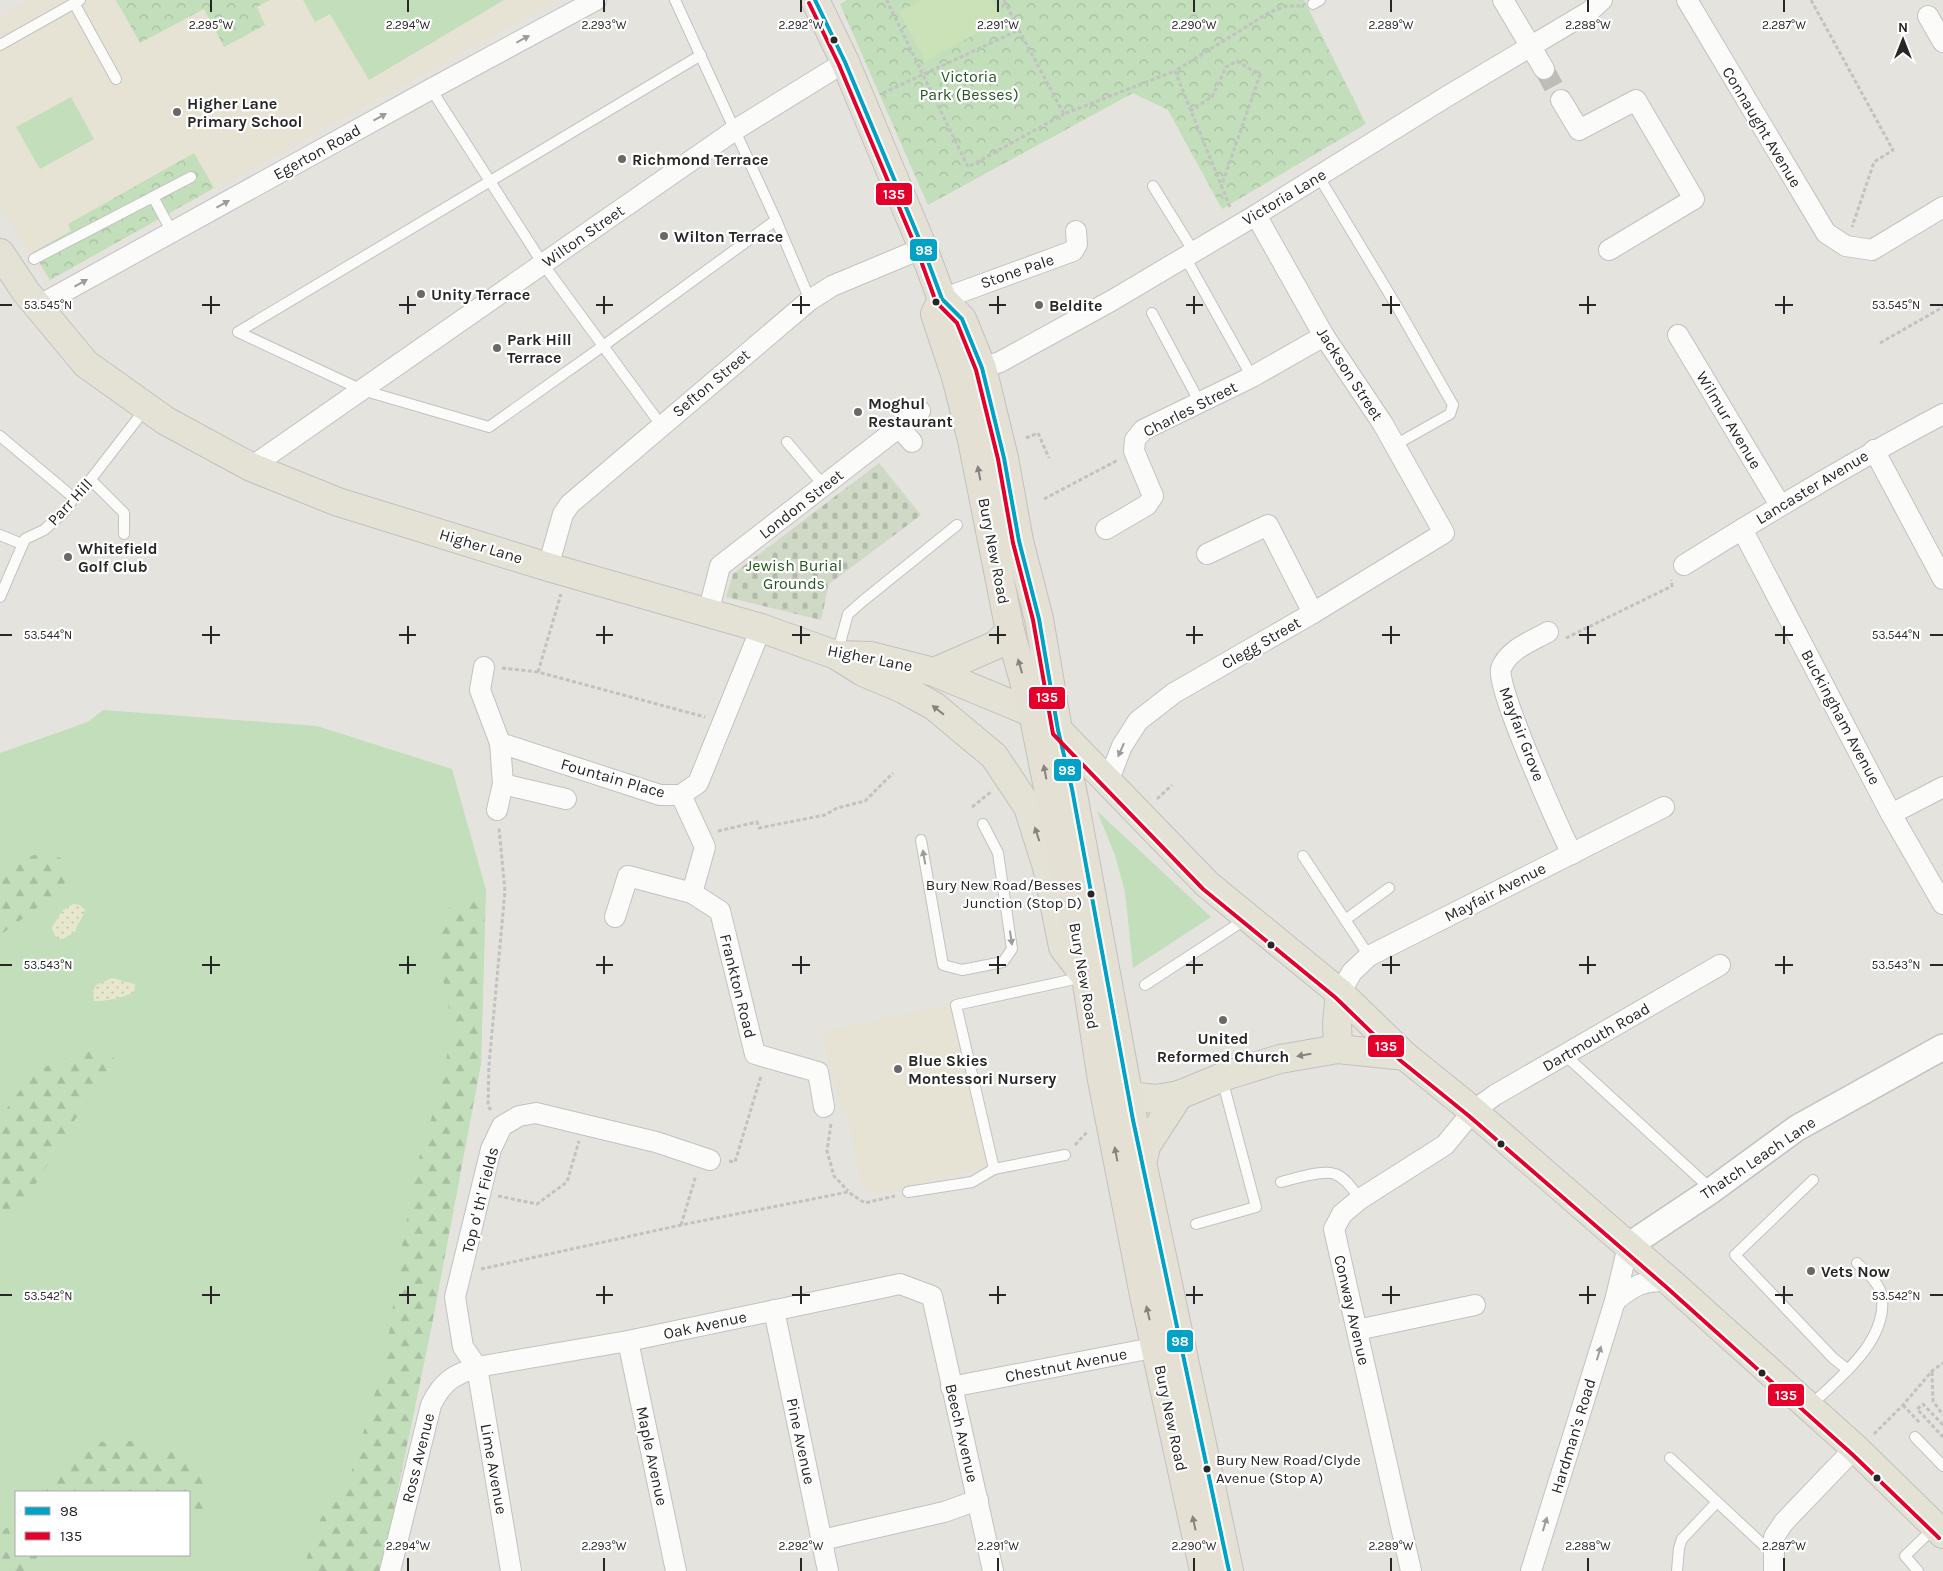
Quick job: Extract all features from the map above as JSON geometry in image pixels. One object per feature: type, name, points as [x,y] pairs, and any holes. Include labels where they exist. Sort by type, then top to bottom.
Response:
[{"type":"highway","name":"Bury New Road","points":[[815,0],[845,62],[942,298],[962,319],[982,368],[1004,458],[1018,540],[1039,619],[1058,730],[1074,799],[1142,1164],[1168,1345],[1204,1571]]},
{"type":"highway","name":"Bury New Road","points":[[942,298],[935,314],[956,377],[972,440],[1010,631],[1034,713],[1086,977],[1102,1080],[1144,1300],[1168,1345],[1229,1571]]},
{"type":"main road","name":"Higher Lane","points":[[0,253],[38,306],[86,364],[166,421],[251,467],[338,502],[548,567],[761,628],[836,655],[871,656],[934,672],[1034,713],[1058,730],[1207,884],[1340,994],[1405,1056],[1473,1111],[1669,1281],[1855,1448],[1939,1530]]},
{"type":"main road","points":[[934,672],[996,645],[1010,631]]},
{"type":"main road","points":[[836,655],[863,672],[904,689],[934,706],[994,756],[1028,807],[1047,867],[1063,947],[1086,977]]},
{"type":"main road","points":[[1338,1049],[1340,994]]},
{"type":"main road","points":[[1102,1080],[1112,1090],[1128,1096],[1156,1099],[1179,1095],[1222,1078],[1280,1059],[1338,1049],[1405,1056]]},
{"type":"main road","points":[[1142,1164],[1146,1146],[1179,1095]]},
{"type":"street","name":"Egerton Road","points":[[38,306],[596,0]]},
{"type":"street","points":[[1503,0],[1544,69]]},
{"type":"street","name":"Victoria Lane","points":[[956,377],[1000,362],[1077,320],[1319,177],[1446,97],[1590,11],[1602,0]]},
{"type":"street","name":"Connaught Avenue","points":[[1687,0],[1826,234],[1846,246]]},
{"type":"street","points":[[1928,16],[1943,42]]},
{"type":"street","name":"Wilton Street","points":[[251,467],[735,130],[845,62]]},
{"type":"street","points":[[1561,100],[1578,130],[1636,100],[1694,199],[1609,250]]},
{"type":"street","points":[[1846,246],[1872,250],[1943,207]]},
{"type":"street","name":"Jackson Street","points":[[1256,215],[1324,336],[1382,424],[1444,533]]},
{"type":"street","name":"Stone Pale","points":[[942,298],[1073,251],[1076,244],[1076,231]]},
{"type":"street","name":"Sefton Street","points":[[548,567],[563,514],[570,504],[661,425],[810,300],[832,286],[922,248]]},
{"type":"street","name":"Wilmur Avenue","points":[[1678,334],[1780,505]]},
{"type":"street","name":"Charles Street","points":[[1106,529],[1147,505],[1153,496],[1134,451],[1134,440],[1143,430],[1252,377],[1324,336]]},
{"type":"street","name":"London Street","points":[[708,613],[720,566],[824,486],[906,434],[920,411]]},
{"type":"street","name":"Lancaster Avenue","points":[[1684,565],[1780,505],[1874,450],[1943,414]]},
{"type":"street","points":[[1874,450],[1943,579]]},
{"type":"street","points":[[1207,554],[1268,525],[1313,613]]},
{"type":"street","name":"Buckingham Avenue","points":[[1742,529],[1891,814],[1943,904]]},
{"type":"street","name":"Clegg Street","points":[[1108,782],[1122,746],[1138,721],[1174,693],[1313,613],[1444,533]]},
{"type":"street","name":"Fountain Place","points":[[500,743],[660,795],[681,795],[698,782],[761,628]]},
{"type":"street","name":"Mayfair Grove","points":[[1554,636],[1519,648],[1506,658],[1500,670],[1502,684],[1514,718],[1560,830],[1572,854]]},
{"type":"street","points":[[484,667],[480,690],[500,743],[503,784],[497,810]]},
{"type":"street","points":[[503,784],[566,799]]},
{"type":"street","points":[[1891,814],[1943,787]]},
{"type":"street","points":[[681,795],[706,847],[692,894]]},
{"type":"street","name":"Mayfair Avenue","points":[[1340,994],[1352,972],[1369,956],[1664,807]]},
{"type":"street","name":"Frankton Road","points":[[615,917],[628,876],[692,894],[720,911],[755,1054],[818,1072],[824,1107]]},
{"type":"street","name":"Dartmouth Road","points":[[1473,1111],[1495,1095],[1720,965]]},
{"type":"street","name":"Thatch Leach Lane","points":[[1628,1246],[1712,1190],[1797,1128],[1943,1047]]},
{"type":"street","name":"Conway Avenue","points":[[1411,1571],[1334,1229],[1342,1214],[1360,1198],[1445,1145],[1473,1111]]},
{"type":"street","name":"Top o' th' Fields","points":[[476,1366],[463,1347],[455,1297],[491,1149],[502,1126],[519,1116],[536,1113],[656,1142],[706,1159]]},
{"type":"street","name":"Hardman's Road","points":[[1531,1571],[1615,1300],[1628,1246]]},
{"type":"street","points":[[1615,1300],[1631,1287],[1642,1283],[1656,1280],[1669,1281]]},
{"type":"street","name":"Oak Avenue","points":[[476,1366],[628,1341],[900,1284],[932,1296]]},
{"type":"street","name":"Beech Avenue","points":[[932,1296],[993,1571]]},
{"type":"street","points":[[1357,1330],[1475,1305]]},
{"type":"street","name":"Pine Avenue","points":[[774,1310],[828,1571]]},
{"type":"street","name":"Maple Avenue","points":[[628,1341],[676,1571]]},
{"type":"street","name":"Chestnut Avenue","points":[[951,1387],[1168,1345]]},
{"type":"street","name":"Ross Avenue","points":[[390,1571],[431,1405],[444,1384],[458,1373],[476,1366]]},
{"type":"street","name":"Lime Avenue","points":[[476,1366],[511,1571]]},
{"type":"street","points":[[1774,1563],[1774,1537],[1784,1522],[1855,1448]]},
{"type":"street","points":[[822,1540],[944,1512],[978,1500]]},
{"type":"lane","points":[[675,0],[776,220],[810,300]]},
{"type":"lane","points":[[0,46],[77,2],[116,79]]},
{"type":"lane","points":[[700,55],[238,332],[362,390],[489,427],[776,220]]},
{"type":"lane","points":[[431,89],[543,264],[661,425]]},
{"type":"lane","points":[[34,259],[191,177]]},
{"type":"lane","points":[[1319,177],[1453,405],[1450,414],[1395,446]]},
{"type":"lane","points":[[1153,186],[1252,377]]},
{"type":"lane","points":[[153,197],[172,232]]},
{"type":"lane","points":[[1152,313],[1200,402]]},
{"type":"lane","name":"Parr Hill","points":[[22,544],[26,539],[44,530],[64,512],[147,407]]},
{"type":"lane","points":[[0,436],[74,498]]},
{"type":"lane","points":[[787,442],[824,486]]},
{"type":"lane","points":[[90,480],[124,514],[124,534]]},
{"type":"lane","points":[[836,655],[848,614],[957,525]]},
{"type":"lane","points":[[0,535],[22,544],[0,597]]},
{"type":"lane","points":[[921,840],[943,965],[962,970],[1003,962],[1012,949],[1005,898],[998,853],[983,824]]},
{"type":"lane","points":[[1303,856],[1369,956]]},
{"type":"lane","points":[[1345,920],[1389,888]]},
{"type":"lane","points":[[1144,985],[1247,918]]},
{"type":"lane","points":[[994,1169],[956,1005],[1086,977]]},
{"type":"lane","points":[[1565,1055],[1712,1190]]},
{"type":"lane","points":[[1196,1224],[1256,1207],[1222,1078]]},
{"type":"lane","points":[[908,1192],[972,1182],[994,1169],[1064,1155]]},
{"type":"lane","points":[[1281,1182],[1323,1172],[1334,1173],[1347,1182],[1360,1198]]},
{"type":"lane","points":[[1813,1180],[1736,1255],[1833,1358],[1848,1370]]},
{"type":"lane","points":[[1809,1406],[1857,1361],[1879,1324],[1882,1296],[1874,1279],[1857,1262]]},
{"type":"lane","points":[[1915,1437],[1943,1466]]},
{"type":"lane","points":[[1670,1458],[1717,1502],[1774,1563]]},
{"type":"lane","points":[[1677,1571],[1679,1548],[1682,1539],[1717,1502]]},
{"type":"lane","points":[[1918,1571],[1905,1556],[1939,1530]]},
{"type":"path","points":[[888,0],[922,75],[968,168],[1064,114],[1175,71],[1270,12],[1287,6],[1305,7],[1317,2]]},
{"type":"path","points":[[1004,0],[1018,30],[1064,114]]},
{"type":"path","points":[[1811,0],[1893,150],[1874,162],[1846,246]]},
{"type":"path","points":[[882,93],[1018,30]]},
{"type":"path","points":[[1190,111],[1212,97],[1226,67],[1237,61],[1260,75],[1221,188]]},
{"type":"path","points":[[1175,71],[1237,225]]},
{"type":"path","points":[[1880,343],[1943,307]]},
{"type":"path","points":[[1026,438],[1038,433],[1049,458]]},
{"type":"path","points":[[1044,499],[1134,451]]},
{"type":"path","points":[[1554,636],[1672,586],[1671,576],[1684,565]]},
{"type":"path","points":[[538,672],[562,591]]},
{"type":"path","points":[[484,667],[538,672],[722,722]]},
{"type":"path","points":[[700,836],[757,822],[758,828],[825,815],[837,808],[864,801],[894,773]]},
{"type":"path","points":[[1155,801],[1172,785]]},
{"type":"path","points":[[972,807],[995,790]]},
{"type":"path","points":[[497,810],[505,891],[489,1066],[488,1106],[502,1126]]},
{"type":"path","points":[[682,1225],[706,1159],[735,1162],[767,1058]]},
{"type":"path","points":[[824,1107],[832,1112],[827,1151],[834,1176],[848,1192],[865,1203],[908,1192]]},
{"type":"path","points":[[480,1193],[537,1204],[567,1182],[584,1124]]},
{"type":"path","points":[[1064,1155],[1092,1127]]},
{"type":"path","points":[[462,1274],[682,1225],[848,1192]]},
{"type":"path","points":[[1879,1429],[1932,1371],[1943,1363]]},
{"type":"path","points":[[1932,1371],[1933,1400],[1943,1415]]},
{"type":"path","points":[[1943,1426],[1923,1404],[1917,1410],[1943,1437]]},
{"type":"shaded area","name":"Higher Lane Primary School","points":[[29,0],[557,0],[49,281],[0,208],[0,16]]},
{"type":"shaded area","name":"Blue Skies Montessori Nursery","points":[[950,1004],[989,1167],[875,1194],[860,1181],[846,1112],[840,1105],[822,1032]]},
{"type":"green space","points":[[116,0],[270,0],[257,7],[265,25],[224,47],[204,9],[140,43]]},
{"type":"green space","points":[[303,0],[504,0],[369,80],[330,14],[315,22]]},
{"type":"green space","name":"Victoria Park (Besses)","points":[[847,0],[1304,0],[1366,124],[1222,209],[1168,110],[1133,93],[928,205],[840,4]]},
{"type":"green space","points":[[922,0],[992,0],[1002,20],[925,61],[899,12]]},
{"type":"green space","points":[[71,97],[94,139],[40,169],[16,127]]},
{"type":"green space","points":[[194,153],[214,188],[50,280],[33,252],[71,231],[68,224]]},
{"type":"green space","name":"Jewish Burial Grounds","points":[[879,463],[921,515],[829,584],[821,620],[726,597],[733,574]]},
{"type":"green space","points":[[103,710],[317,726],[452,769],[486,890],[481,1063],[432,1324],[381,1571],[0,1571],[0,753],[88,722]]},
{"type":"green space","points":[[1097,811],[1211,917],[1133,968],[1125,892],[1115,855]]},
{"type":"green space","points":[[50,852],[62,859],[69,875],[60,891],[0,935],[0,877],[30,856]]},
{"type":"green space","points":[[485,900],[481,1063],[432,1324],[381,1571],[302,1571],[321,1518],[347,1487],[385,1360],[403,1240],[419,1158],[437,1101],[453,1029],[436,943],[439,920],[451,906]]},
{"type":"green space","points":[[103,1046],[116,1061],[110,1078],[79,1113],[35,1185],[0,1226],[0,1118],[33,1073],[57,1061]]},
{"type":"green space","points":[[134,1441],[171,1451],[190,1465],[210,1488],[203,1517],[190,1533],[190,1491],[45,1491],[92,1442]]},
{"type":"green space","points":[[15,1523],[15,1556],[39,1556],[23,1571],[0,1571],[0,1532]]},
{"type":"sand","points":[[73,904],[80,905],[85,910],[83,916],[75,932],[63,939],[57,938],[53,933],[52,927],[63,910]]},
{"type":"sand","points":[[112,978],[135,984],[134,992],[115,999],[94,1001],[93,992],[96,985]]},
{"type":"tunnel","points":[[1544,69],[1561,100]]},
{"type":"transit line","name":"98","points":[[815,0],[845,62],[923,248],[942,299],[962,319],[982,368],[1004,458],[1019,541],[1039,619],[1058,730],[1072,789],[1133,1120],[1229,1571]]},
{"type":"transit line","name":"135","points":[[809,3],[839,65],[917,250],[936,302],[957,323],[976,370],[998,459],[1013,543],[1033,620],[1053,734],[1203,889],[1336,998],[1401,1061],[1469,1116],[1665,1286],[1853,1455],[1939,1538]]},
{"type":"place","name":"Higher Lane Primary School","points":[[177,112]]},
{"type":"place","name":"Richmond Terrace","points":[[622,159]]},
{"type":"place","name":"Wilton Terrace","points":[[664,236]]},
{"type":"place","name":"Unity Terrace","points":[[421,294]]},
{"type":"place","name":"Beldite","points":[[1039,305]]},
{"type":"place","name":"Park Hill Terrace","points":[[497,348]]},
{"type":"place","name":"Moghul Restaurant","points":[[858,412]]},
{"type":"place","name":"Whitefield Golf Club","points":[[68,557]]},
{"type":"place","name":"Bury New Road/Besses Junction (Stop D)","points":[[1091,894]]},
{"type":"place","name":"United Reformed Church","points":[[1223,1020]]},
{"type":"place","name":"Blue Skies Montessori Nursery","points":[[898,1069]]},
{"type":"place","name":"Vets Now","points":[[1811,1271]]},
{"type":"place","name":"Bury New Road/Clyde Avenue (Stop A)","points":[[1207,1469]]}]
